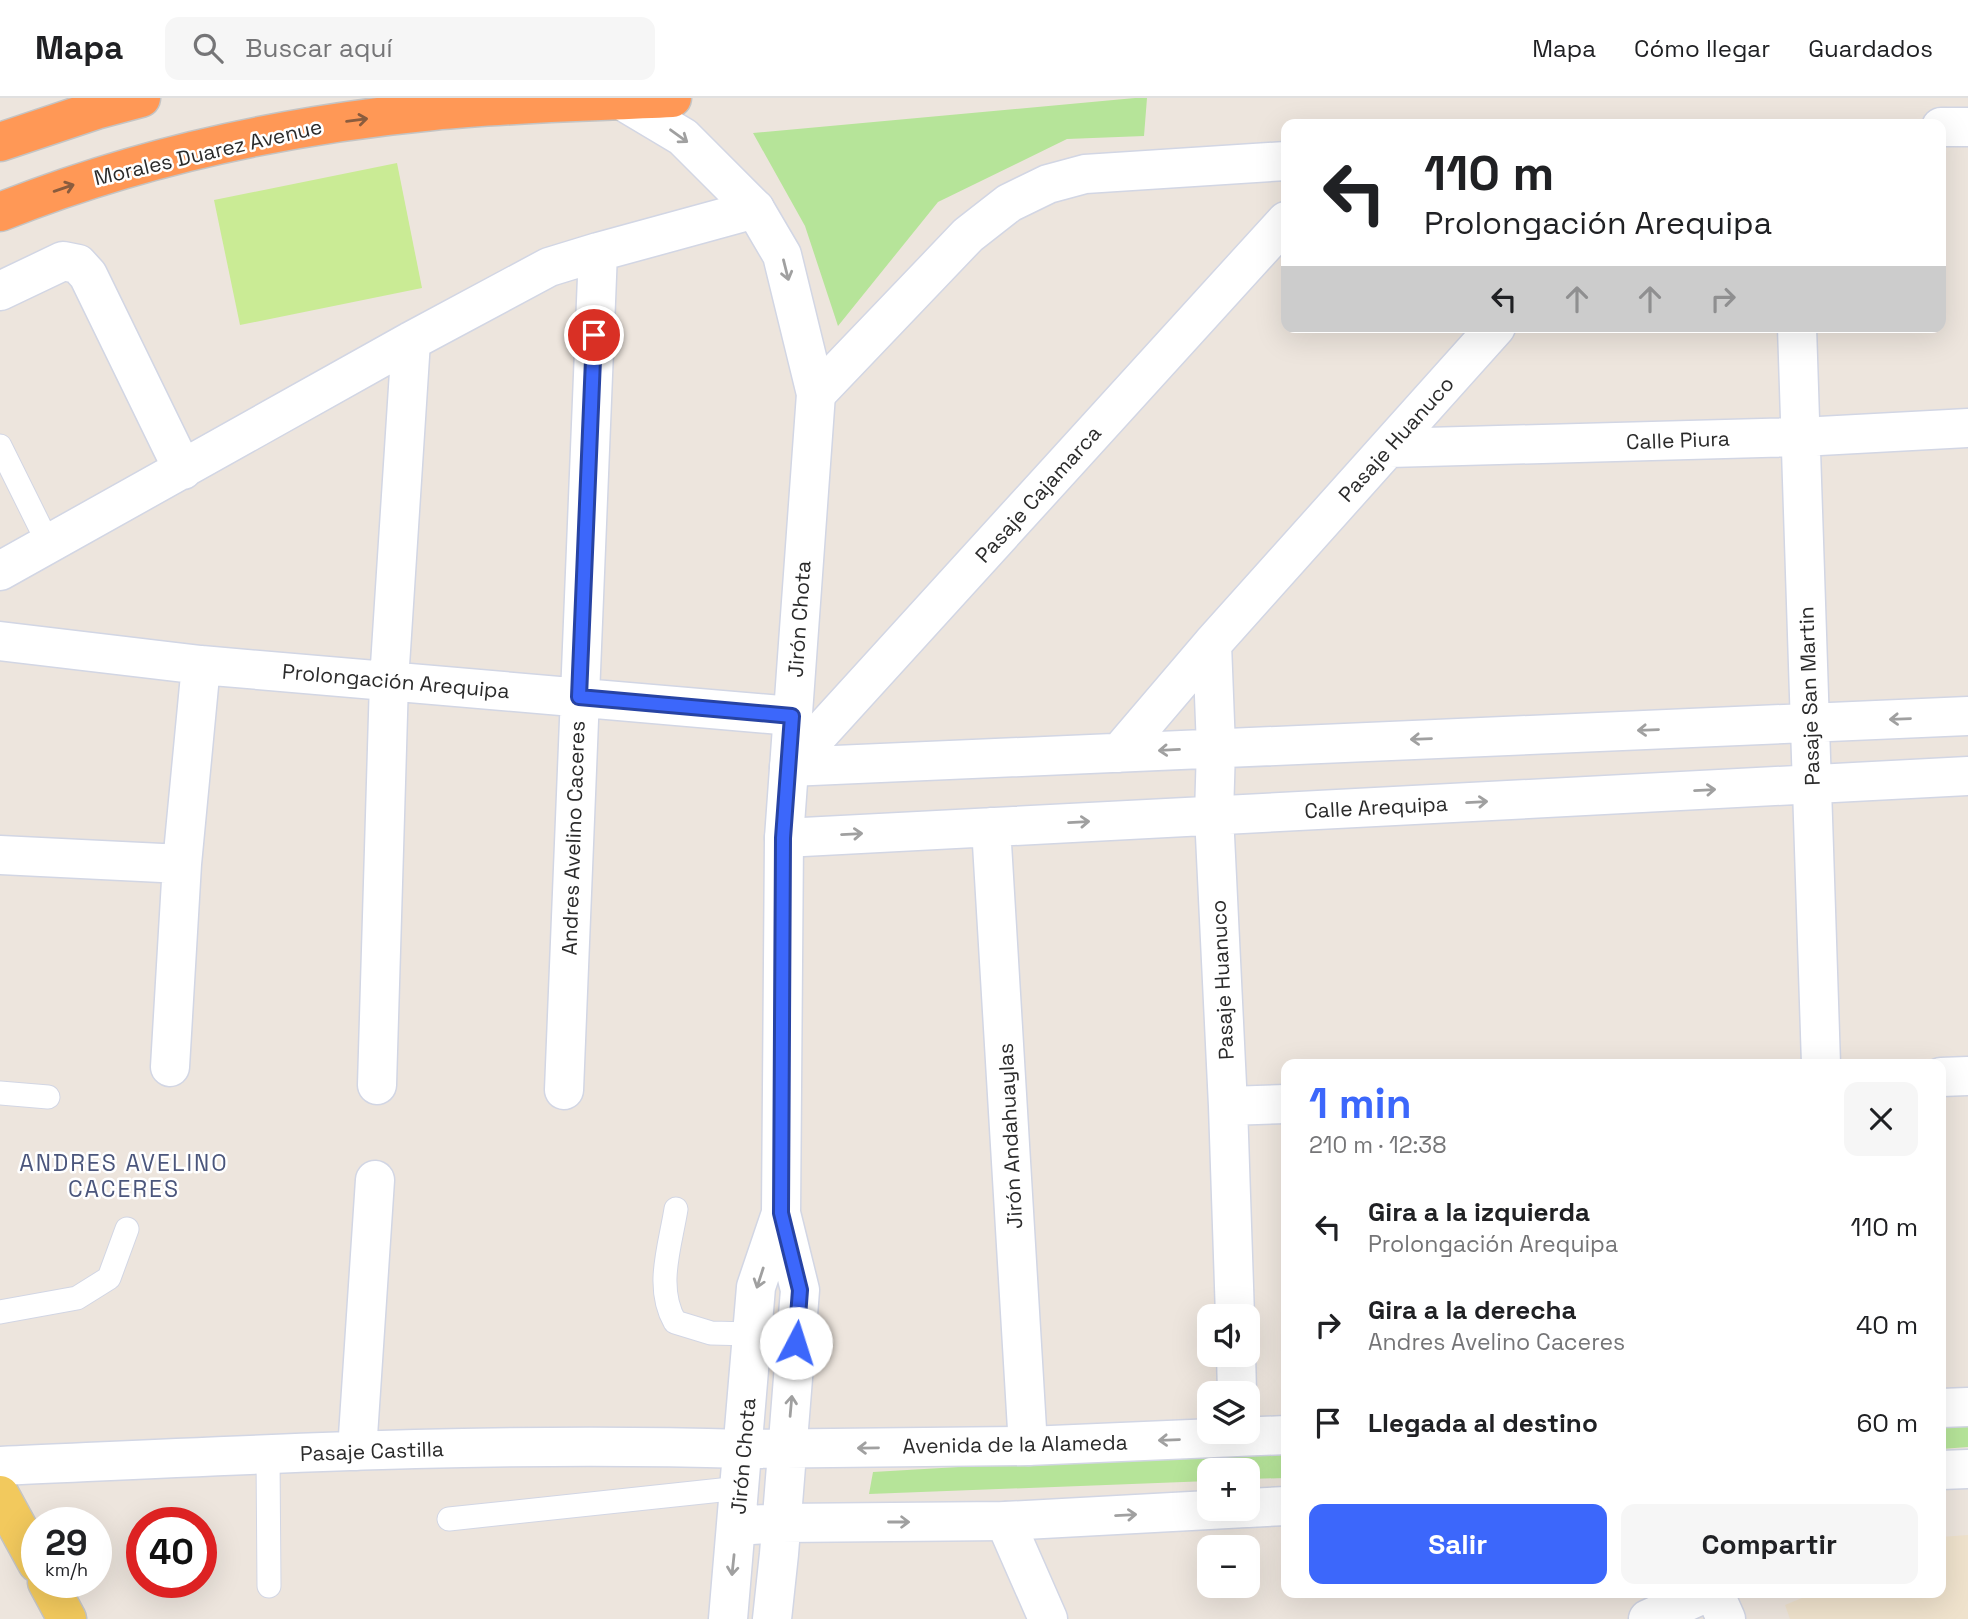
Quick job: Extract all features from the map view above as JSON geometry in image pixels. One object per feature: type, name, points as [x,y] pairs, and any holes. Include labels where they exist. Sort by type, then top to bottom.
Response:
[{"type":"highway","points":[[0,142],[141,98]]},
{"type":"highway","name":"Morales Duarez Avenue","points":[[0,212],[117,170],[317,125],[433,111],[672,98]]},
{"type":"main road","points":[[0,1495],[21,1534]]},
{"type":"main road","points":[[56,1598],[67,1619]]},
{"type":"street","name":"Jirón Chota","points":[[621,100],[683,137],[755,209],[782,255],[816,394],[783,838],[781,1213],[800,1290],[772,1619]]},
{"type":"street","points":[[1946,127],[1968,127]]},
{"type":"street","points":[[816,394],[968,235],[1009,204],[1048,184],[1084,174],[1281,161]]},
{"type":"street","points":[[0,571],[411,341],[549,267],[598,251],[755,209]]},
{"type":"street","name":"Pasaje Cajamarca","points":[[789,767],[1281,226]]},
{"type":"street","name":"Andres Avelino Caceres","points":[[564,1090],[598,251]]},
{"type":"street","points":[[0,291],[63,261],[78,264],[88,275],[183,470]]},
{"type":"street","name":"Pasaje Huanuco","points":[[1119,753],[1212,644],[1491,333]]},
{"type":"street","name":"Pasaje San Martin","points":[[1797,333],[1821,1059]]},
{"type":"street","points":[[377,1085],[389,681],[411,341]]},
{"type":"street","name":"Calle Piura","points":[[1389,448],[1801,437],[1968,428]]},
{"type":"street","name":"Prolongación Arequipa","points":[[0,641],[201,665],[792,716]]},
{"type":"street","name":"Pasaje Huanuco","points":[[1212,644],[1216,748],[1214,815],[1235,1304]]},
{"type":"street","points":[[170,1067],[182,864],[201,665]]},
{"type":"street","points":[[789,767],[1968,716]]},
{"type":"street","name":"Calle Arequipa","points":[[783,838],[1968,776]]},
{"type":"street","name":"Jirón Andahuaylas","points":[[991,827],[1028,1446]]},
{"type":"street","points":[[0,855],[182,864]]},
{"type":"street","points":[[1946,1077],[1968,1076]]},
{"type":"street","points":[[1228,1106],[1281,1104]]},
{"type":"street","points":[[357,1451],[375,1180]]},
{"type":"street","name":"Jirón Chota","points":[[728,1619],[756,1287],[781,1213]]},
{"type":"street","points":[[1946,1408],[1968,1407]]},
{"type":"street","name":"Avenida de la Alameda","points":[[1260,1434],[1281,1435]]},
{"type":"street","name":"Avenida de la Alameda","points":[[744,1448],[1028,1446],[1197,1436]]},
{"type":"street","name":"Pasaje Castilla","points":[[0,1466],[357,1451],[663,1446],[744,1448]]},
{"type":"street","points":[[1946,1470],[1968,1469]]},
{"type":"street","points":[[1260,1507],[1281,1506]]},
{"type":"street","points":[[737,1526],[781,1523],[1005,1521],[1197,1511]]},
{"type":"street","points":[[1005,1521],[1048,1619]]},
{"type":"street","points":[[1648,1619],[1695,1598]]},
{"type":"street","points":[[1717,1598],[1726,1619]]},
{"type":"lane","points":[[0,446],[49,545]]},
{"type":"lane","points":[[0,1093],[48,1097]]},
{"type":"lane","points":[[676,1209],[663,1282],[668,1309],[676,1322],[711,1333],[752,1334]]},
{"type":"lane","points":[[0,1312],[77,1298],[109,1278],[127,1229]]},
{"type":"lane","points":[[268,1455],[269,1586]]},
{"type":"lane","points":[[449,1519],[740,1488]]},
{"type":"shaded area","points":[[1968,1535],[1968,1619],[1790,1619],[1785,1605],[1802,1598],[1946,1598],[1946,1537]]},
{"type":"green space","points":[[1147,98],[1144,136],[1067,139],[938,202],[838,326],[805,226],[753,133]]},
{"type":"green space","points":[[397,163],[422,288],[240,325],[214,200]]},
{"type":"green space","points":[[1968,1415],[1968,1447],[1946,1449],[1946,1416]]},
{"type":"green space","points":[[1281,1448],[1281,1478],[1260,1479],[1260,1458],[1197,1458],[1197,1481],[869,1494],[873,1472]]},
{"type":"district","name":"ANDRES AVELINO CACERES","points":[[124,1176]]},
{"type":"route","points":[[594,335],[579,697],[792,716],[783,838],[781,1213],[800,1290],[796,1343]]}]
